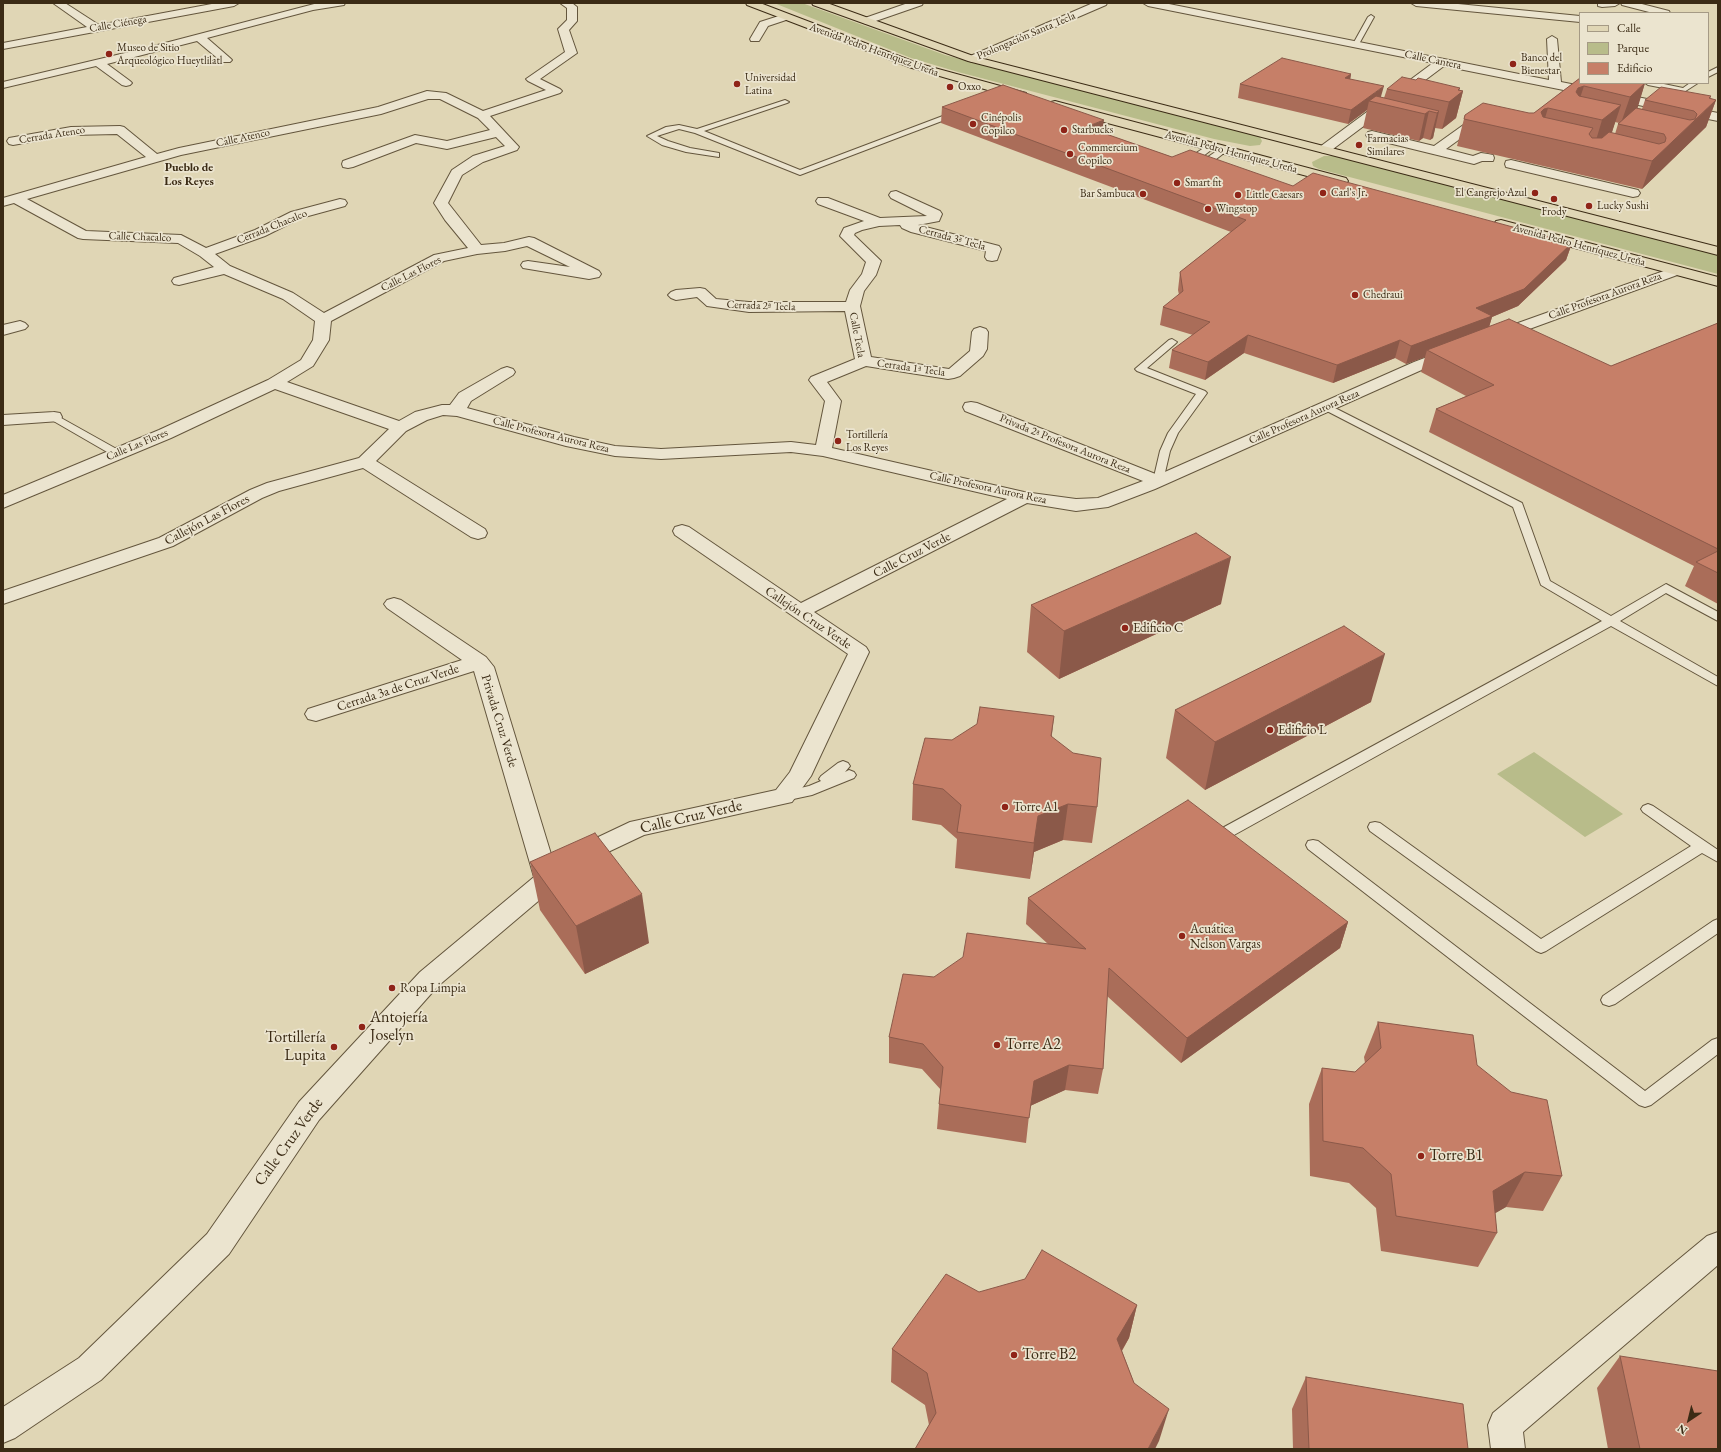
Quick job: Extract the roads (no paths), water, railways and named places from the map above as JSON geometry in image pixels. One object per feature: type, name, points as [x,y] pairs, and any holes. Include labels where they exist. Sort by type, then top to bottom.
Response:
[{"type":"main road","name":"Avenida Pedro Henríquez Ureña","points":[[751,3],[916,66],[1011,93],[1263,160],[1308,177],[1352,184]]},
{"type":"main road","name":"Avenida Pedro Henríquez Ureña","points":[[817,3],[972,59],[1718,251]]},
{"type":"main road","points":[[1291,140],[1300,149],[1301,157],[1306,166],[1308,177]]},
{"type":"main road","points":[[1263,160],[1301,157],[1325,149]]},
{"type":"main road","name":"Avenida Pedro Henríquez Ureña","points":[[1490,221],[1718,282]]},
{"type":"street","points":[[58,3],[96,28]]},
{"type":"street","name":"Calle Ciénega","points":[[3,46],[234,3]]},
{"type":"street","points":[[3,85],[200,38],[312,8],[340,3]]},
{"type":"street","points":[[477,250],[441,204],[457,173],[478,159],[513,147],[482,115],[556,91],[532,78],[571,53],[563,29],[572,21],[572,7],[565,3]]},
{"type":"street","points":[[866,21],[918,3]]},
{"type":"street","name":"Prolongación Santa Tecla","points":[[972,59],[1102,3]]},
{"type":"street","name":"Calle Cantera","points":[[1148,3],[1718,117]]},
{"type":"street","points":[[1416,3],[1488,6],[1579,19]]},
{"type":"street","points":[[1602,4],[1615,3]]},
{"type":"street","points":[[1626,3],[1661,12]]},
{"type":"street","points":[[755,39],[764,24],[785,17]]},
{"type":"street","points":[[200,38],[226,60]]},
{"type":"street","points":[[1552,39],[1555,85]]},
{"type":"street","points":[[1325,149],[1393,95],[1442,62]]},
{"type":"street","points":[[99,63],[126,83]]},
{"type":"street","name":"Calle Atenco","points":[[3,202],[154,158],[381,110],[427,95],[442,95],[482,115]]},
{"type":"street","points":[[1641,114],[1652,104]]},
{"type":"street","points":[[1367,117],[1381,120]]},
{"type":"street","points":[[1436,151],[1453,137],[1473,124],[1500,130]]},
{"type":"street","name":"Cerrada Atenco","points":[[13,141],[83,130],[120,130],[154,158]]},
{"type":"street","points":[[348,164],[415,139],[447,145],[499,132]]},
{"type":"street","points":[[1438,134],[1453,137]]},
{"type":"street","points":[[1372,135],[1474,160],[1481,157],[1488,158]]},
{"type":"street","points":[[1511,164],[1633,193]]},
{"type":"street","points":[[1569,178],[1580,168]]},
{"type":"street","name":"Calle Tecla","points":[[823,451],[833,401],[817,380],[864,361],[852,306],[857,290],[869,275],[874,261],[847,236],[849,231],[857,227],[879,222],[902,222],[934,218],[935,214],[896,195]]},
{"type":"street","points":[[296,215],[284,207],[311,198]]},
{"type":"street","name":"Calle Chacalco","points":[[17,199],[83,235],[181,239],[205,252],[225,268],[288,296],[323,319]]},
{"type":"street","points":[[823,201],[879,222]]},
{"type":"street","name":"Cerrada Chacalco","points":[[205,252],[260,233],[296,215],[340,203]]},
{"type":"street","name":"Cerrada 3ª Tecla","points":[[902,222],[916,229],[994,249],[992,257]]},
{"type":"street","name":"Calle Las Flores","points":[[3,502],[171,431],[274,383],[307,363],[321,340],[323,319],[439,258],[477,250],[505,247],[529,241],[594,274],[589,275],[528,265]]},
{"type":"street","points":[[178,281],[225,268]]},
{"type":"street","name":"Calle Profesora Aurora Reza","points":[[400,427],[421,416],[442,410],[458,411],[572,442],[615,451],[661,454],[791,447],[823,451],[1024,497],[1076,505],[1092,505],[1158,481],[1420,365],[1675,271]]},
{"type":"street","name":"Cerrada 2ª Tecla","points":[[676,295],[700,292],[712,304],[750,308],[852,306]]},
{"type":"street","points":[[3,330],[20,326]]},
{"type":"street","name":"Cerrada 1ª Tecla","points":[[864,361],[948,374],[954,373],[977,353],[979,349],[980,332]]},
{"type":"street","points":[[458,411],[459,404],[465,397],[507,372]]},
{"type":"street","points":[[274,383],[400,427]]},
{"type":"street","name":"Privada 2ª Profesora Aurora Reza","points":[[971,407],[1158,481]]},
{"type":"street","points":[[4,418],[54,417]]},
{"type":"street","name":"Callejón Las Flores","points":[[3,598],[166,542],[256,494],[273,487],[365,462],[400,427]]},
{"type":"street","points":[[365,462],[478,533]]},
{"type":"street","name":"Calle Cruz Verde","points":[[800,612],[1024,497]]},
{"type":"street","name":"Callejón Cruz Verde","points":[[682,531],[859,652],[800,776],[784,796]]},
{"type":"street","name":"Privada Cruz Verde","points":[[394,604],[479,662],[483,667],[547,880]]},
{"type":"street","name":"Cerrada 3a de Cruz Verde","points":[[316,714],[479,662]]},
{"type":"street","name":"Calle Cruz Verde","points":[[3,1426],[90,1369],[218,1244],[309,1111],[429,980],[547,880],[600,846],[638,828],[784,796]]},
{"type":"street","points":[[1508,1449],[1505,1425],[1718,1246]]},
{"type":"lane","points":[[1356,44],[1372,17]]},
{"type":"lane","points":[[1709,74],[1718,69]]},
{"type":"lane","points":[[1653,84],[1684,90],[1694,84]]},
{"type":"lane","points":[[1624,98],[1634,90]]},
{"type":"lane","points":[[999,97],[1011,93]]},
{"type":"lane","points":[[697,131],[785,102]]},
{"type":"lane","points":[[716,155],[671,145],[651,136],[679,127],[697,131],[800,173],[964,111]]},
{"type":"lane","points":[[1194,158],[1211,147]]},
{"type":"lane","points":[[1208,161],[1228,151]]},
{"type":"lane","points":[[1216,163],[1228,151]]},
{"type":"lane","points":[[1158,481],[1165,451],[1173,433],[1202,393],[1140,369],[1172,342]]},
{"type":"lane","points":[[1327,407],[1518,505],[1545,583],[1718,682]]},
{"type":"lane","points":[[54,417],[118,454]]},
{"type":"lane","points":[[1220,836],[1611,621],[1666,588],[1718,617]]},
{"type":"lane","points":[[784,796],[812,790],[846,770]]},
{"type":"lane","points":[[1648,808],[1718,857]]},
{"type":"lane","points":[[1375,827],[1541,948],[1702,846]]},
{"type":"lane","points":[[1313,845],[1645,1100],[1718,1045]]},
{"type":"lane","points":[[1609,1000],[1718,925]]},
{"type":"place","name":"Museo de Sitio Arqueológico Hueytlilatl","points":[[109,54]]},
{"type":"place","name":"Banco del Bienestar","points":[[1513,64]]},
{"type":"place","name":"Universidad Latina","points":[[737,84]]},
{"type":"place","name":"Oxxo","points":[[950,87]]},
{"type":"place","name":"Cinépolis Copilco","points":[[973,124]]},
{"type":"place","name":"Starbucks","points":[[1064,130]]},
{"type":"place","name":"Farmacias Similares","points":[[1359,145]]},
{"type":"place","name":"Commercium Copilco","points":[[1070,154]]},
{"type":"place","name":"Smart fit","points":[[1177,183]]},
{"type":"place","name":"Carl's Jr.","points":[[1323,193]]},
{"type":"place","name":"El Cangrejo Azul","points":[[1535,193]]},
{"type":"place","name":"Bar Sambuca","points":[[1143,194]]},
{"type":"place","name":"Little Caesars","points":[[1238,195]]},
{"type":"place","name":"Frody","points":[[1554,199]]},
{"type":"place","name":"Lucky Sushi","points":[[1589,206]]},
{"type":"place","name":"Wingstop","points":[[1208,209]]},
{"type":"place","name":"Chedraui","points":[[1355,295]]},
{"type":"place","name":"Tortillería Los Reyes","points":[[838,441]]},
{"type":"place","name":"Edificio C","points":[[1125,628]]},
{"type":"place","name":"Edificio L","points":[[1270,730]]},
{"type":"place","name":"Torre A1","points":[[1005,807]]},
{"type":"place","name":"Acuática Nelson Vargas","points":[[1182,936]]},
{"type":"place","name":"Ropa Limpia","points":[[392,988]]},
{"type":"place","name":"Antojería Joselyn","points":[[362,1027]]},
{"type":"place","name":"Torre A2","points":[[997,1045]]},
{"type":"place","name":"Tortillería Lupita","points":[[334,1047]]},
{"type":"place","name":"Torre B1","points":[[1421,1156]]},
{"type":"place","name":"Torre B2","points":[[1014,1355]]},
{"type":"district","name":"Pueblo de Los Reyes","points":[[189,175]]}]
